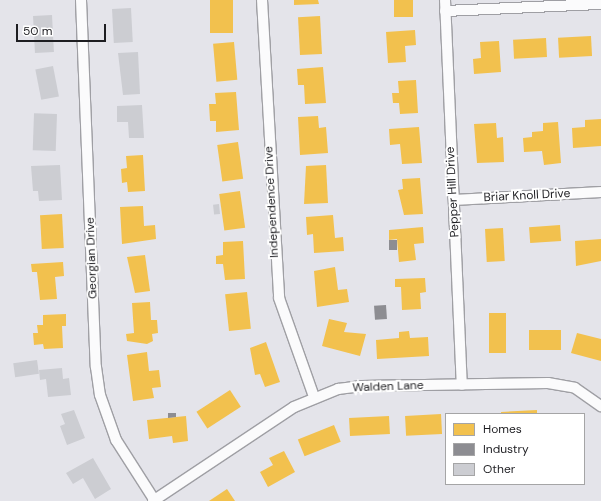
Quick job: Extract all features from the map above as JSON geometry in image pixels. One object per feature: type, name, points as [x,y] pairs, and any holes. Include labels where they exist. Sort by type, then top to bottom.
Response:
[{"type":"street","name":"Georgian Drive","points":[[81,0],[96,367],[100,395],[116,440],[154,501]]},
{"type":"street","name":"Independence Drive","points":[[262,0],[277,283],[286,326],[314,397]]},
{"type":"street","name":"Pepper Hill Drive","points":[[444,0],[462,385]]},
{"type":"street","points":[[445,10],[601,4]]},
{"type":"street","name":"Briar Knoll Drive","points":[[454,200],[601,192]]},
{"type":"street","name":"Walden Lane","points":[[154,501],[274,419],[314,397],[362,386],[559,384],[589,394],[601,406]]},
{"type":"building: Homes","points":[[210,0],[233,0],[233,33],[210,33]]},
{"type":"building: Homes","points":[[294,0],[318,0],[319,4],[294,5]]},
{"type":"building: Homes","points":[[394,0],[413,0],[413,17],[394,17]]},
{"type":"building: Homes","points":[[320,16],[322,54],[300,55],[298,17]]},
{"type":"building: Homes","points":[[415,30],[416,45],[405,46],[406,62],[388,63],[386,32]]},
{"type":"building: Homes","points":[[591,36],[592,56],[559,58],[558,38]]},
{"type":"building: Homes","points":[[546,38],[547,57],[514,59],[513,40]]},
{"type":"building: Homes","points":[[499,41],[501,72],[474,74],[473,59],[481,58],[480,42]]},
{"type":"building: Homes","points":[[234,42],[237,80],[216,82],[213,44]]},
{"type":"building: Homes","points":[[323,67],[326,103],[305,104],[304,85],[298,85],[297,69]]},
{"type":"building: Homes","points":[[416,80],[418,113],[400,114],[399,103],[393,103],[392,93],[399,93],[398,81]]},
{"type":"building: Homes","points":[[236,92],[239,130],[216,132],[216,121],[210,121],[209,104],[216,104],[215,93]]},
{"type":"building: Homes","points":[[318,116],[319,128],[326,127],[328,153],[300,155],[298,117]]},
{"type":"building: Homes","points":[[601,119],[601,146],[573,148],[572,128],[585,127],[585,120]]},
{"type":"building: Homes","points":[[558,122],[561,163],[544,165],[542,151],[524,152],[523,138],[532,137],[532,132],[543,131],[543,123]]},
{"type":"building: Homes","points":[[496,123],[497,138],[503,137],[504,162],[477,163],[474,124]]},
{"type":"building: Homes","points":[[419,127],[422,163],[402,164],[400,144],[390,145],[389,129]]},
{"type":"building: Homes","points":[[238,142],[243,179],[222,182],[217,145]]},
{"type":"building: Homes","points":[[143,155],[145,191],[128,192],[127,182],[122,183],[121,169],[127,168],[126,156]]},
{"type":"building: Homes","points":[[326,165],[328,203],[304,204],[306,166]]},
{"type":"building: Homes","points":[[420,178],[423,214],[404,215],[398,190],[403,189],[402,179]]},
{"type":"building: Homes","points":[[240,191],[245,228],[224,231],[219,194]]},
{"type":"building: Homes","points":[[143,206],[144,226],[155,225],[156,239],[122,244],[120,207]]},
{"type":"building: Homes","points":[[62,214],[64,248],[42,249],[40,215]]},
{"type":"building: Homes","points":[[333,215],[335,238],[343,237],[344,251],[314,253],[313,234],[307,235],[306,217]]},
{"type":"building: Homes","points":[[560,225],[561,241],[530,243],[529,227]]},
{"type":"building: Homes","points":[[423,227],[424,243],[414,244],[416,260],[399,262],[397,239],[389,240],[389,230]]},
{"type":"building: Homes","points":[[503,228],[505,261],[487,262],[485,229]]},
{"type":"building: Homes","points":[[601,239],[601,261],[576,266],[575,241]]},
{"type":"building: Homes","points":[[243,241],[245,279],[225,280],[223,264],[216,264],[216,256],[223,255],[223,242]]},
{"type":"building: Homes","points":[[145,255],[150,291],[135,293],[127,257]]},
{"type":"building: Homes","points":[[63,262],[64,276],[55,277],[57,299],[40,300],[37,272],[32,272],[31,264]]},
{"type":"building: Homes","points":[[335,267],[338,290],[347,289],[349,302],[317,307],[314,271]]},
{"type":"building: Homes","points":[[425,278],[426,292],[420,293],[421,309],[402,310],[401,287],[395,287],[395,279]]},
{"type":"building: Homes","points":[[247,292],[251,329],[229,331],[225,294]]},
{"type":"building: Homes","points":[[150,302],[151,320],[157,320],[158,333],[152,334],[153,341],[147,344],[127,341],[126,334],[134,333],[132,303]]},
{"type":"building: Homes","points":[[489,313],[506,313],[506,353],[489,353]]},
{"type":"building: Homes","points":[[66,314],[66,326],[62,326],[63,348],[44,349],[43,344],[34,345],[33,333],[38,333],[37,325],[43,325],[43,315]]},
{"type":"building: Homes","points":[[329,319],[347,323],[344,332],[366,334],[360,356],[322,346]]},
{"type":"building: Homes","points":[[529,330],[561,330],[561,350],[529,350]]},
{"type":"building: Homes","points":[[409,331],[410,338],[428,337],[429,356],[377,359],[376,340],[399,338],[399,332]]},
{"type":"building: Homes","points":[[577,333],[601,339],[601,361],[571,353]]},
{"type":"building: Homes","points":[[266,342],[280,382],[265,387],[260,374],[255,375],[250,348]]},
{"type":"building: Homes","points":[[147,352],[149,371],[159,370],[161,387],[152,388],[154,398],[133,401],[127,355]]},
{"type":"building: Homes","points":[[230,390],[241,407],[207,429],[196,412]]},
{"type":"building: Homes","points":[[537,410],[537,413],[501,412]]},
{"type":"building: Homes","points":[[441,414],[442,434],[406,436],[405,416]]},
{"type":"building: Homes","points":[[186,416],[188,441],[173,443],[172,436],[149,439],[147,420]]},
{"type":"building: Homes","points":[[389,416],[390,434],[350,436],[349,418]]},
{"type":"building: Homes","points":[[334,425],[341,442],[305,456],[298,440]]},
{"type":"building: Homes","points":[[284,451],[295,472],[268,487],[260,472],[273,465],[269,458]]},
{"type":"building: Homes","points":[[227,489],[235,501],[209,501]]},
{"type":"building: Industry","points":[[389,240],[397,240],[397,250],[389,250]]},
{"type":"building: Industry","points":[[386,305],[387,319],[375,320],[374,306]]},
{"type":"building: Industry","points":[[168,413],[176,413],[176,417],[168,418]]},
{"type":"building: Other","points":[[131,8],[133,42],[114,43],[112,9]]},
{"type":"building: Other","points":[[52,15],[54,52],[35,53],[33,16]]},
{"type":"building: Other","points":[[138,52],[140,94],[123,95],[118,53]]},
{"type":"building: Other","points":[[53,66],[59,96],[41,100],[35,69]]},
{"type":"building: Other","points":[[142,105],[144,138],[129,138],[128,122],[117,122],[117,106]]},
{"type":"building: Other","points":[[34,113],[57,114],[56,151],[33,150]]},
{"type":"building: Other","points":[[60,165],[62,200],[39,201],[38,191],[33,191],[31,166]]},
{"type":"building: Other","points":[[219,204],[220,214],[214,215],[213,205]]},
{"type":"building: Other","points":[[37,360],[39,374],[15,377],[13,363]]},
{"type":"building: Other","points":[[62,368],[63,379],[69,378],[71,395],[48,397],[46,379],[40,380],[39,370]]},
{"type":"building: Other","points":[[74,410],[85,438],[67,445],[60,426],[65,424],[61,414]]},
{"type":"building: Other","points":[[93,458],[111,489],[95,499],[83,478],[73,484],[66,473]]}]
